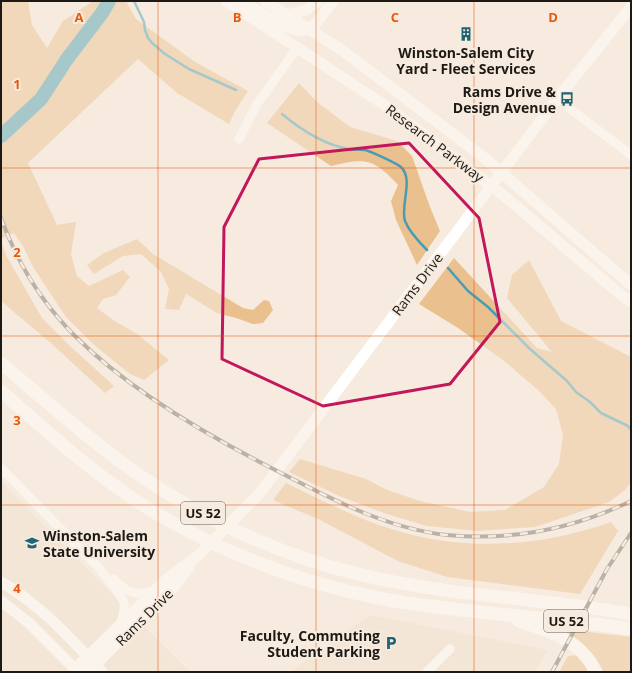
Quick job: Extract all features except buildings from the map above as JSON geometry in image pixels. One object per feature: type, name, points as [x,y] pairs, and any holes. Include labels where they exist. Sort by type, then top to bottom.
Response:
[{"type":"highway","points":[[1,353],[46,400]]},
{"type":"highway","name":"US 52","points":[[1,363],[102,448],[171,495],[247,536],[302,558],[357,574],[385,580],[631,614]]},
{"type":"highway","name":"US 52","points":[[1,391],[66,448],[112,484],[159,515],[211,543],[266,566],[353,592],[410,604],[500,615],[631,628]]},
{"type":"highway","points":[[595,608],[631,604]]},
{"type":"highway","points":[[500,615],[565,638],[585,654],[596,672]]},
{"type":"main road","name":"Research Parkway","points":[[226,1],[383,104],[491,186],[631,302]]},
{"type":"main road","points":[[240,1],[293,30],[304,31],[310,29],[334,1]]},
{"type":"main road","name":"Research Parkway","points":[[265,1],[342,50],[487,160],[631,285]]},
{"type":"main road","points":[[287,15],[306,10],[318,1]]},
{"type":"main road","name":"Rams Drive","points":[[86,672],[95,665],[175,586],[198,556],[242,512],[268,483],[557,99],[631,7]]},
{"type":"main road","name":"Rams Drive","points":[[95,665],[120,626],[168,578],[198,556]]},
{"type":"main road","points":[[1,582],[19,593],[34,605],[95,665],[75,671],[29,623],[1,601]]},
{"type":"street","points":[[238,138],[257,104],[298,47]]},
{"type":"street","points":[[570,109],[631,155]]},
{"type":"street","points":[[1,468],[100,569],[120,595],[124,601],[124,610],[120,626]]},
{"type":"street","points":[[100,569],[128,592],[140,594],[155,591]]},
{"type":"street","points":[[427,672],[450,649]]},
{"type":"highlighted area","points":[[409,143],[479,218],[500,322],[450,384],[323,406],[222,359],[224,227],[259,159]]},
{"type":"shaded area","points":[[1,1],[28,1],[32,25],[47,48],[63,21],[91,1],[126,1],[136,19],[195,62],[248,91],[235,111],[229,124],[177,93],[138,59],[28,163],[57,225],[76,222],[71,254],[77,276],[89,286],[123,270],[130,277],[116,295],[103,299],[97,308],[113,320],[137,334],[169,360],[144,380],[130,374],[94,345],[66,317],[33,267],[24,248],[14,233],[1,239]]},
{"type":"shaded area","points":[[299,83],[317,102],[350,127],[397,141],[412,156],[440,231],[417,265],[396,220],[391,201],[398,185],[389,176],[375,165],[368,162],[361,161],[331,166],[267,123]]},
{"type":"shaded area","points":[[137,239],[153,254],[243,308],[253,310],[264,300],[269,301],[273,310],[263,323],[253,324],[217,313],[186,294],[179,310],[165,309],[169,289],[161,272],[141,254],[123,256],[94,274],[87,265],[104,253]]},
{"type":"shaded area","points":[[1,242],[7,257],[42,318],[114,386],[105,393],[53,345],[1,301]]},
{"type":"shaded area","points":[[454,258],[537,348],[552,352],[507,298],[512,275],[529,260],[561,321],[631,357],[631,482],[625,490],[609,502],[535,527],[477,531],[427,526],[384,513],[339,496],[289,472],[300,459],[366,479],[387,490],[420,501],[470,512],[505,510],[544,487],[559,464],[563,435],[556,409],[538,390],[503,360],[458,328],[419,304]]},
{"type":"shaded area","name":"Winston-Salem State University","points":[[1,481],[124,606],[190,672],[1,672]]},
{"type":"shaded area","points":[[286,483],[341,510],[384,527],[424,538],[451,542],[478,544],[532,541],[585,530],[611,522],[618,531],[580,594],[447,577],[398,561],[318,519],[273,500]]},
{"type":"shaded area","points":[[370,615],[547,650],[535,672],[290,672]]},
{"type":"shaded area","points":[[556,628],[631,637],[631,672],[600,672]]},
{"type":"shaded area","points":[[578,655],[589,672],[559,672],[568,656]]},
{"type":"waterway","points":[[1,136],[41,99],[67,59],[102,13],[109,1]]},
{"type":"waterway","points":[[134,1],[144,22],[148,38],[152,43],[165,54],[189,69],[236,90]]},
{"type":"waterway","points":[[282,114],[305,131],[322,140],[340,147],[368,151],[401,167],[405,172],[407,185],[404,208],[405,221],[427,250]]},
{"type":"waterway","points":[[448,268],[468,291],[488,307],[530,349],[567,381],[576,392],[590,402],[601,413],[628,426],[631,430]]},
{"type":"railway","points":[[1,218],[7,234],[23,266],[41,296],[75,336],[98,357],[148,396],[203,431],[345,505],[385,521],[426,532],[447,535],[495,536],[541,531],[564,526],[609,511],[631,501]]},
{"type":"railway","points":[[552,672],[607,569],[631,533]]},
{"type":"place","name":"Winston-Salem City Yard - Fleet Services","points":[[466,34]]},
{"type":"place","name":"Rams Drive & Design Avenue","points":[[567,99]]},
{"type":"place","name":"Winston-Salem State University","points":[[32,543]]},
{"type":"place","name":"Faculty, Commuting Student Parking","points":[[391,643]]}]
